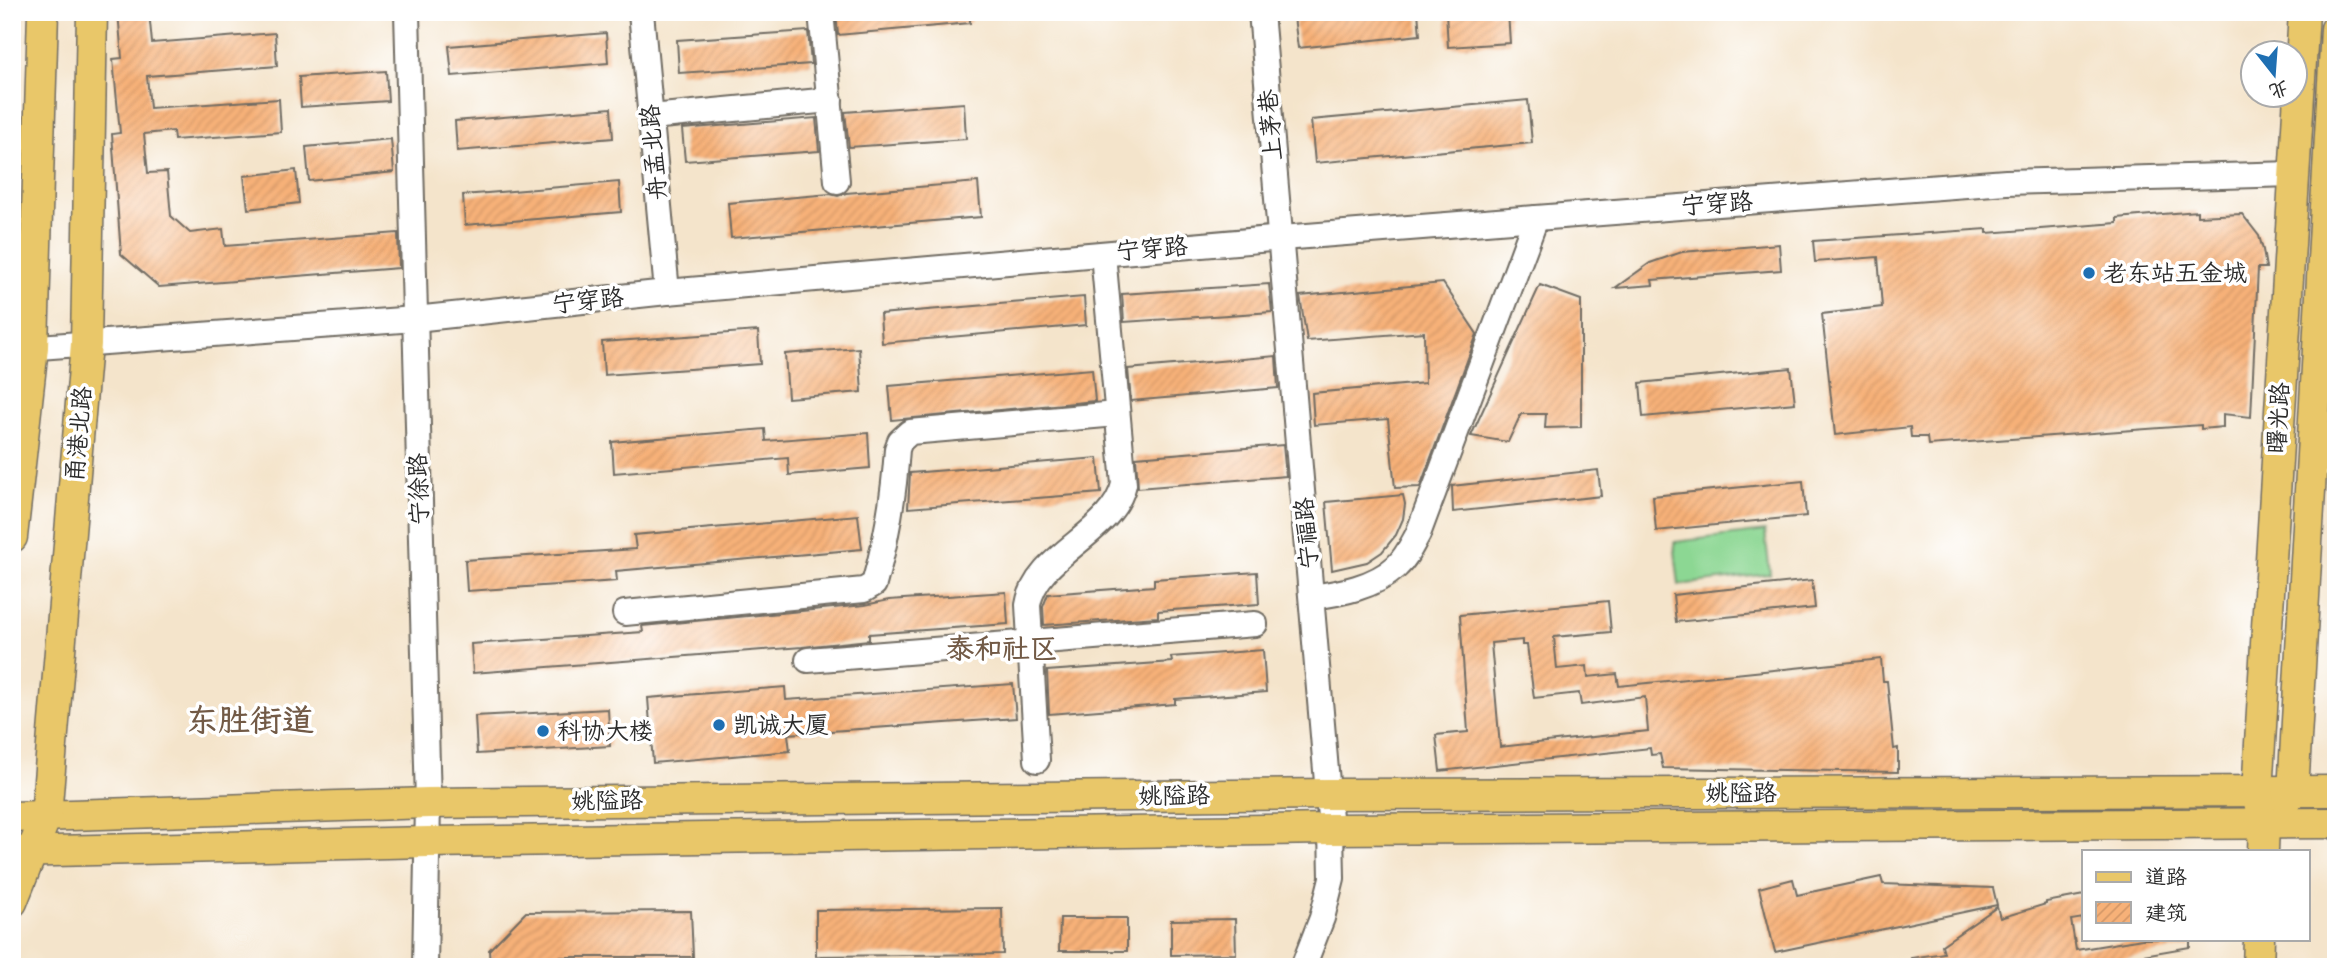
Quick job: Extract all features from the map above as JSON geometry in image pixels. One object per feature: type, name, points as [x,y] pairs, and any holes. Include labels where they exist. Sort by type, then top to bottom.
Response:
[{"type":"main road","points":[[12,537],[43,12]]},
{"type":"main road","name":"甬港北路","points":[[12,902],[23,852],[46,816],[86,344],[92,12]]},
{"type":"main road","name":"曙光路","points":[[2263,838],[2257,793],[2304,12]]},
{"type":"main road","name":"曙光路","points":[[2293,792],[2324,463],[2336,29]]},
{"type":"main road","name":"姚隘路","points":[[12,817],[428,803],[1329,794],[2336,791]]},
{"type":"main road","points":[[2263,838],[2293,792]]},
{"type":"main road","name":"姚隘路","points":[[23,852],[428,842],[1331,828],[2263,838],[2336,822]]},
{"type":"main road","points":[[2258,967],[2259,940]]},
{"type":"street","name":"宁徐路","points":[[407,12],[428,803],[425,967]]},
{"type":"street","name":"舟孟北路","points":[[640,12],[667,292]]},
{"type":"street","points":[[821,12],[838,181]]},
{"type":"street","name":"上茅巷","points":[[1261,12],[1282,238]]},
{"type":"street","points":[[650,117],[830,100]]},
{"type":"street","name":"宁穿路","points":[[23,348],[415,319],[667,292],[1536,218],[2006,182],[2294,174]]},
{"type":"street","points":[[1312,597],[1339,593],[1367,583],[1395,568],[1405,557],[1418,534],[1536,218]]},
{"type":"street","name":"宁福路","points":[[1282,238],[1331,828],[1332,878],[1322,918],[1303,967]]},
{"type":"street","points":[[1037,760],[1028,605],[1030,590],[1041,576],[1115,506],[1124,484],[1103,254]]},
{"type":"street","points":[[625,613],[864,590],[874,584],[887,539],[897,449],[900,441],[910,432],[1117,414]]},
{"type":"street","points":[[808,660],[1255,624]]},
{"type":"green space","points":[[1765,531],[1770,574],[1679,585],[1674,542]]},
{"type":"building","points":[[118,12],[149,12],[152,43],[275,33],[277,66],[147,76],[150,108],[279,99],[281,132],[174,140],[173,131],[144,134],[148,173],[167,172],[171,216],[190,233],[223,229],[225,246],[398,233],[399,268],[159,287],[121,254],[112,134],[120,133],[113,59],[122,58]]},
{"type":"building","points":[[836,12],[970,12],[970,23],[838,35]]},
{"type":"building","points":[[1335,12],[1418,12],[1420,35],[1298,48],[1294,17]]},
{"type":"building","points":[[1446,12],[1508,12],[1510,43],[1448,47]]},
{"type":"building","points":[[808,31],[811,64],[679,73],[677,40]]},
{"type":"building","points":[[606,33],[608,63],[452,76],[449,46]]},
{"type":"building","points":[[386,71],[388,101],[301,107],[299,77]]},
{"type":"building","points":[[1528,100],[1532,143],[1315,163],[1311,120]]},
{"type":"building","points":[[964,103],[966,139],[849,147],[845,112]]},
{"type":"building","points":[[611,108],[613,138],[457,151],[455,121]]},
{"type":"building","points":[[816,118],[819,151],[685,161],[682,129]]},
{"type":"building","points":[[391,139],[394,172],[309,181],[306,147]]},
{"type":"building","points":[[296,170],[299,203],[248,209],[244,176]]},
{"type":"building","points":[[619,182],[621,212],[465,225],[463,195]]},
{"type":"building","points":[[978,182],[981,217],[731,238],[728,203],[830,194],[838,196],[846,193]]},
{"type":"building","points":[[2197,211],[2197,216],[2242,214],[2259,236],[2263,250],[2266,268],[2258,268],[2251,417],[2223,414],[2223,427],[2201,429],[2201,425],[1928,445],[1927,437],[1911,437],[1910,427],[1835,435],[1822,314],[1882,307],[1878,257],[1815,262],[1813,241],[1987,229],[1987,233],[2117,223],[2117,218]]},
{"type":"building","points":[[1779,244],[1781,270],[1652,280],[1653,285],[1615,288],[1650,263],[1682,252]]},
{"type":"building","points":[[1443,283],[1477,334],[1420,487],[1395,488],[1388,419],[1314,425],[1312,393],[1425,383],[1424,332],[1307,341],[1300,296]]},
{"type":"building","points":[[1269,284],[1272,312],[1124,322],[1122,294]]},
{"type":"building","points":[[1540,285],[1581,300],[1581,427],[1545,428],[1546,414],[1521,414],[1508,442],[1471,436]]},
{"type":"building","points":[[1084,297],[1086,325],[882,343],[880,314]]},
{"type":"building","points":[[758,331],[760,364],[604,375],[602,342]]},
{"type":"building","points":[[859,348],[862,392],[788,398],[785,354]]},
{"type":"building","points":[[1276,356],[1278,388],[1131,401],[1128,369]]},
{"type":"building","points":[[1791,368],[1795,403],[1643,417],[1640,383]]},
{"type":"building","points":[[1092,369],[1095,401],[892,420],[889,386]]},
{"type":"building","points":[[765,429],[766,441],[868,433],[870,468],[789,475],[788,458],[614,473],[612,442]]},
{"type":"building","points":[[1283,445],[1286,476],[1138,488],[1136,457]]},
{"type":"building","points":[[1098,458],[1101,493],[908,508],[910,473]]},
{"type":"building","points":[[1598,470],[1601,496],[1453,512],[1452,486]]},
{"type":"building","points":[[1803,481],[1806,516],[1656,531],[1653,496]]},
{"type":"building","points":[[1403,495],[1403,519],[1396,535],[1382,552],[1367,562],[1332,570],[1326,502]]},
{"type":"building","points":[[858,515],[862,549],[616,571],[617,581],[467,591],[465,560],[636,549],[634,535]]},
{"type":"building","points":[[1257,572],[1259,604],[1158,611],[1158,617],[1044,625],[1043,607],[1048,594],[1154,586],[1154,579]]},
{"type":"building","points":[[1812,580],[1815,608],[1676,622],[1673,595]]},
{"type":"building","points":[[1006,592],[1008,624],[869,634],[869,640],[802,647],[473,673],[471,644],[643,632],[642,626],[865,605],[889,600]]},
{"type":"building","points":[[1608,601],[1611,632],[1554,637],[1557,669],[1587,666],[1588,677],[1617,674],[1619,686],[1881,659],[1883,681],[1887,681],[1894,749],[1898,748],[1898,772],[1663,768],[1660,754],[1651,755],[1650,748],[1440,771],[1436,735],[1468,732],[1460,615]],"holes":[[[1522,640],[1522,645],[1527,645],[1534,698],[1579,693],[1581,705],[1645,697],[1648,731],[1500,747],[1491,643]]]},
{"type":"building","points":[[1263,650],[1266,692],[1175,699],[1175,704],[1049,714],[1047,671],[1172,662],[1171,657]]},
{"type":"building","points":[[1013,684],[1016,718],[788,734],[790,751],[653,763],[648,698],[785,687],[786,700]]},
{"type":"building","name":"科协大楼","points":[[608,709],[610,746],[477,754],[475,716]]},
{"type":"building","points":[[1881,877],[1883,884],[1993,888],[1997,905],[1775,952],[1759,888],[1793,879],[1797,895]]},
{"type":"building","points":[[2082,895],[2082,918],[2071,920],[2076,950],[2136,940],[2190,940],[2190,947],[2074,967],[1912,967],[1911,958],[1944,953],[1942,945],[1997,907],[2000,918],[2046,902]]},
{"type":"building","points":[[1002,908],[1003,954],[816,956],[816,910]]},
{"type":"building","points":[[691,911],[693,957],[546,957],[536,967],[490,967],[489,950],[526,912]]},
{"type":"building","points":[[1060,918],[1127,918],[1127,951],[1059,951]]},
{"type":"building","points":[[1235,919],[1236,954],[1171,955],[1171,920]]},
{"type":"place","name":"老东站五金城","points":[[2089,273]]},
{"type":"place","name":"凯诚大厦","points":[[719,725]]},
{"type":"place","name":"科协大楼","points":[[543,731]]},
{"type":"district","name":"泰和社区","points":[[1002,649]]},
{"type":"district","name":"东胜街道","points":[[250,721]]}]
